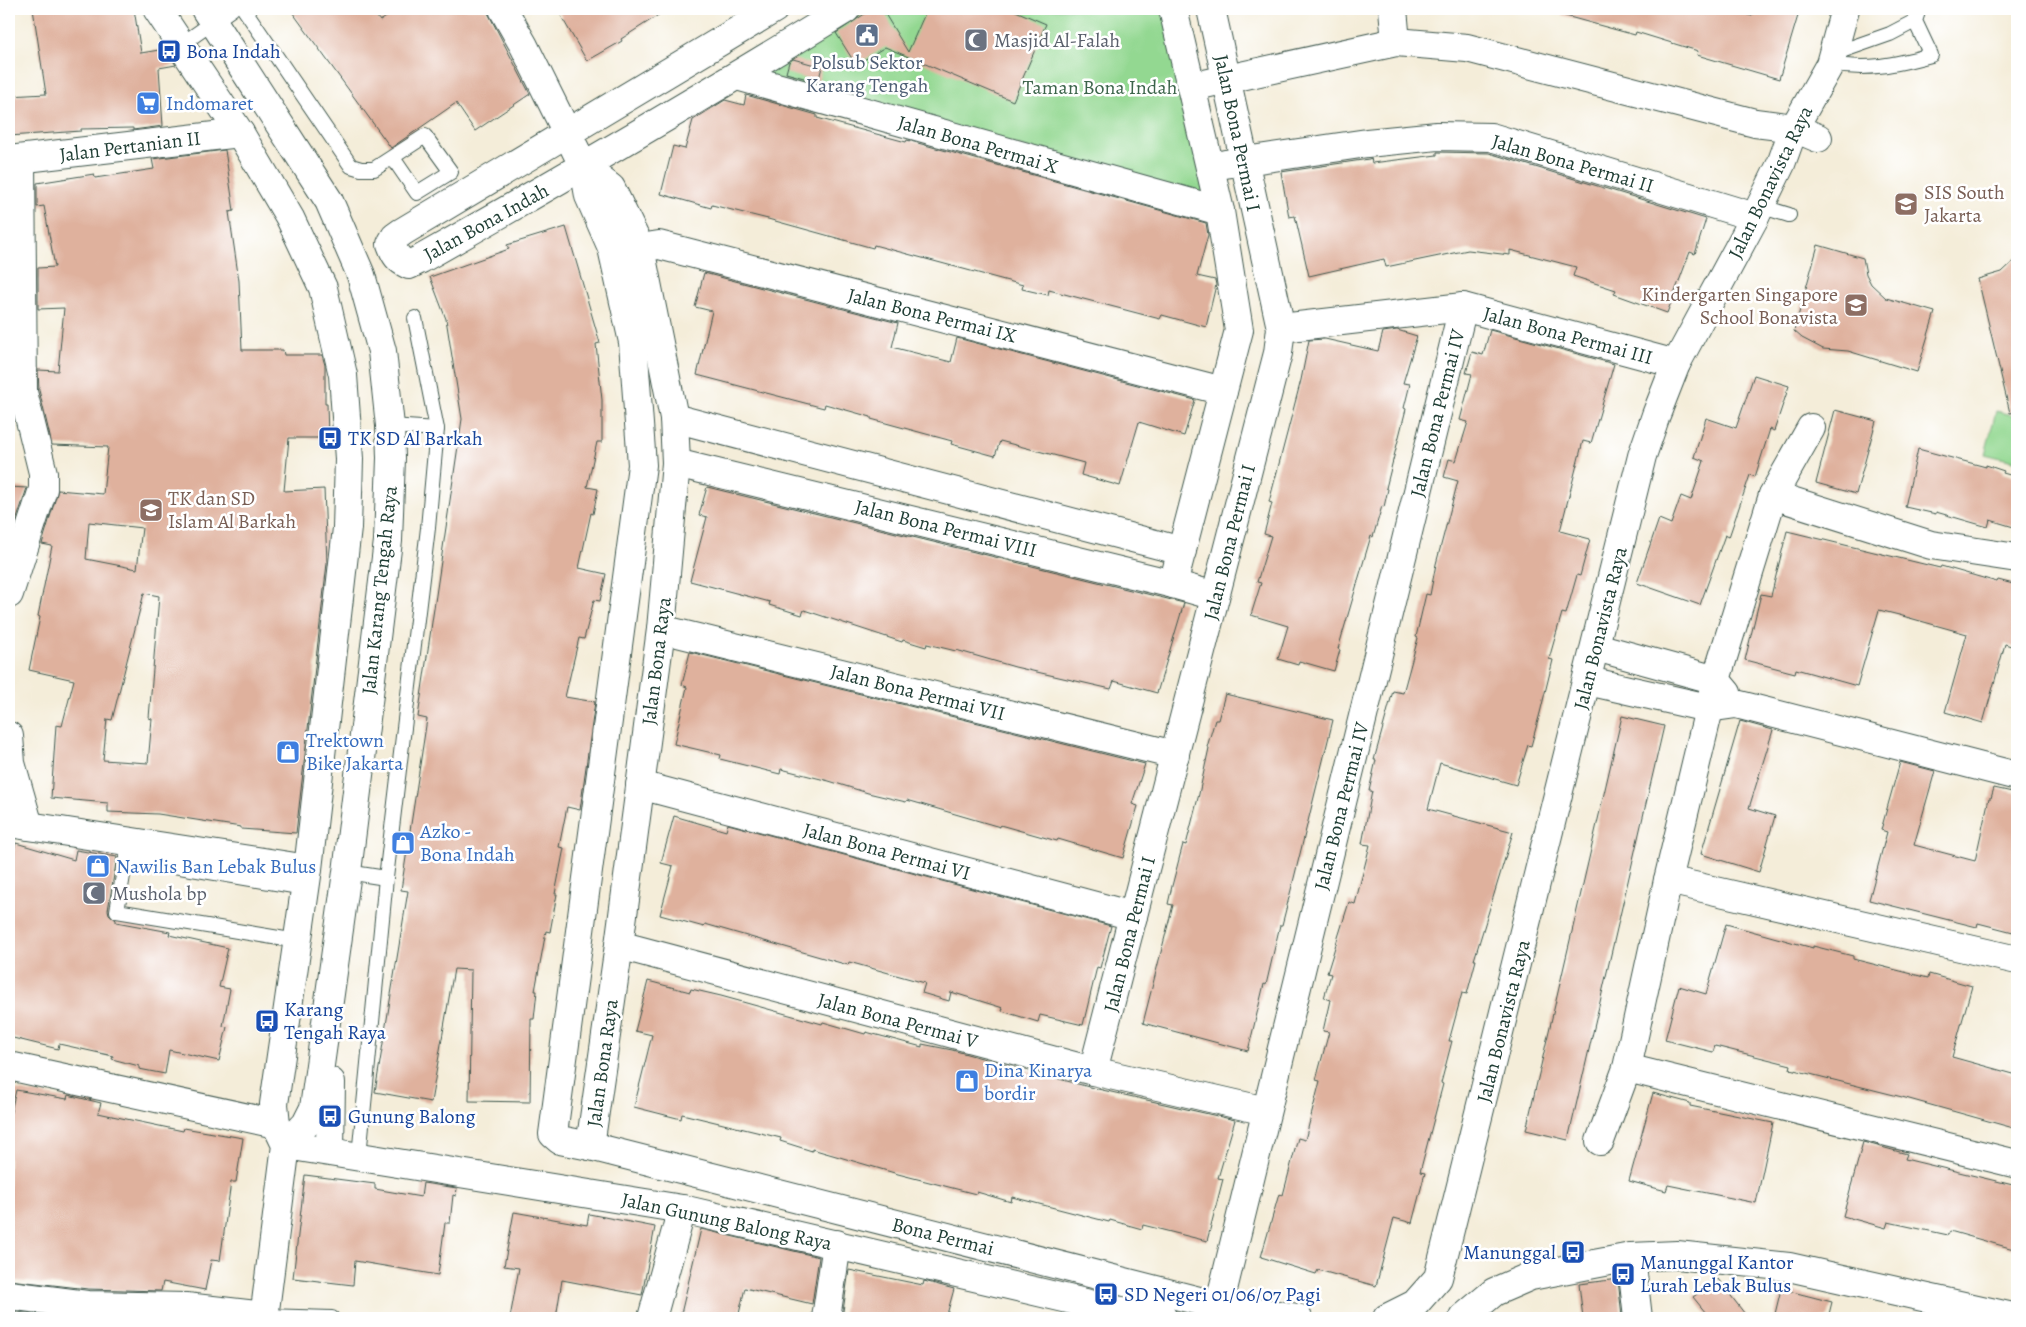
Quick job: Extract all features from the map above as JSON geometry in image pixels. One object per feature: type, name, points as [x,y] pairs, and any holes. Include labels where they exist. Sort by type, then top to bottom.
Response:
[{"type":"street","name":"Jalan Karang Tengah Raya","points":[[157,9],[240,133],[290,218],[323,288],[343,375],[349,459],[347,528],[306,879],[274,1104],[281,1134],[264,1317]]},
{"type":"street","name":"Jalan Bona Raya","points":[[503,9],[524,46],[584,167],[588,196],[612,248],[633,342],[642,466],[553,1134],[560,1140],[590,1146],[619,946],[661,629],[676,463],[674,418],[640,248],[611,188],[584,167]]},
{"type":"street","name":"Jalan Bona Indah","points":[[774,9],[394,237],[391,244],[394,254],[400,261],[410,265],[584,167],[846,9]]},
{"type":"street","name":"Jalan Bona Permai I","points":[[1173,9],[1220,211],[1239,330],[1173,584]]},
{"type":"street","name":"Jalan Bona Permai I","points":[[1093,1071],[1278,354],[1281,328],[1211,9]]},
{"type":"street","points":[[1393,9],[1396,42]]},
{"type":"street","name":"Jalan Bonavista Raya","points":[[1387,1318],[1415,1304],[1438,1278],[1596,648],[1642,456],[1676,364],[1781,164],[1806,133],[1832,59],[1845,9]]},
{"type":"street","name":"Jalan Karang Tengah Raya","points":[[217,13],[329,200],[361,275],[382,351],[390,426],[391,458],[388,541],[347,872],[314,1108],[306,1124],[281,1134]]},
{"type":"street","points":[[1191,87],[1396,42],[1467,48],[1755,123],[1806,133]]},
{"type":"street","name":"Jalan Bona Permai X","points":[[737,76],[1220,211]]},
{"type":"street","name":"Jalan Pertanian II","points":[[9,594],[43,489],[43,473],[16,391],[15,159],[240,133]]},
{"type":"street","name":"Jalan Bona Permai II","points":[[1210,167],[1376,142],[1437,136],[1491,137],[1758,211]]},
{"type":"street","name":"Jalan Bona Permai IX","points":[[640,248],[659,245],[1223,391]]},
{"type":"street","name":"Jalan Bona Permai III","points":[[1281,328],[1463,307],[1676,364]]},
{"type":"street","name":"Jalan Bona Permai IV","points":[[1219,1306],[1463,307]]},
{"type":"street","name":"Jalan Bona Permai VIII","points":[[674,418],[1182,551]]},
{"type":"street","points":[[1600,1141],[1627,1068],[1668,880],[1716,680],[1774,495],[1811,428]]},
{"type":"street","name":"Jalan Bona Permai VIII","points":[[676,463],[1173,584],[1215,596]]},
{"type":"street","points":[[1774,495],[1931,545],[2017,558]]},
{"type":"street","name":"Jalan Bona Permai VII","points":[[661,629],[1175,754]]},
{"type":"street","points":[[1596,648],[1716,680],[1736,704]]},
{"type":"street","points":[[1588,680],[1708,708],[1736,704],[2017,776]]},
{"type":"street","points":[[9,736],[19,824],[306,879]]},
{"type":"street","name":"Jalan Bona Permai VI","points":[[640,785],[1133,916]]},
{"type":"street","points":[[1668,880],[2017,960]]},
{"type":"street","name":"Jalan Bona Permai V","points":[[619,946],[1093,1071],[1266,1111]]},
{"type":"street","points":[[289,993],[329,999]]},
{"type":"street","points":[[322,1042],[331,1070],[329,1103],[330,1151]]},
{"type":"street","name":"Jalan Gunung Balong Raya","points":[[9,1066],[281,1134],[330,1151],[682,1209],[837,1244],[1110,1314],[1163,1318]]},
{"type":"street","points":[[1627,1068],[2017,1164]]},
{"type":"street","name":"Bona Permai","points":[[590,1146],[1219,1306],[1298,1318]]},
{"type":"street","points":[[652,1318],[682,1209]]},
{"type":"street","points":[[826,1318],[837,1244]]},
{"type":"street","points":[[1463,1318],[1494,1292],[1531,1276],[1631,1257],[1677,1255],[1789,1267],[2017,1318]]},
{"type":"street","points":[[1631,1257],[1638,1318]]},
{"type":"street","points":[[9,1295],[87,1305],[186,1307],[264,1317]]},
{"type":"lane","points":[[244,9],[352,166],[361,169],[374,169],[393,158]]},
{"type":"lane","points":[[182,44],[217,13]]},
{"type":"lane","points":[[1917,15],[1931,55],[1866,68],[1853,68],[1832,59],[1890,34],[1917,15]]},
{"type":"lane","points":[[1758,211],[1788,215]]},
{"type":"lane","points":[[359,1156],[386,878],[428,528],[437,429],[415,318]]},
{"type":"lane","points":[[390,426],[437,429]]},
{"type":"lane","points":[[297,941],[117,911],[126,858],[306,879]]},
{"type":"lane","points":[[347,872],[386,878]]},
{"type":"lane","points":[[264,1317],[332,1318]]},
{"type":"green space","name":"Taman Bona Indah","points":[[862,9],[1164,9],[1207,198],[759,74]]},
{"type":"green space","points":[[1996,411],[2017,416],[2017,462],[1985,454]]},
{"type":"building","points":[[33,9],[134,9],[141,53],[165,49],[176,65],[159,68],[163,126],[133,130],[133,128],[81,129],[81,131],[9,136],[9,96],[46,94]]},
{"type":"building","points":[[290,9],[371,9],[380,21],[399,9],[486,9],[530,94],[475,131],[456,103],[391,148]]},
{"type":"building","points":[[557,9],[668,9],[621,39],[622,41],[587,61]]},
{"type":"building","name":"Masjid Al-Falah","points":[[872,9],[882,9],[908,52],[927,9],[1011,9],[1046,24],[1013,101],[885,47],[856,65],[836,33]]},
{"type":"building","points":[[1563,9],[1727,9],[1752,16],[1755,9],[1800,9],[1779,79],[1697,55],[1698,51],[1636,32],[1635,35],[1562,15]]},
{"type":"building","points":[[793,59],[822,67],[818,82],[786,73],[789,62]]},
{"type":"building","points":[[746,95],[817,115],[817,118],[906,142],[907,140],[1206,223],[1208,235],[1197,276],[1215,280],[1216,285],[1206,327],[1162,315],[1160,319],[1049,290],[1048,295],[1022,289],[1023,285],[874,245],[873,248],[768,219],[712,205],[711,208],[661,194],[673,146],[685,149],[693,120],[725,100],[744,105]]},
{"type":"building","points":[[225,150],[234,211],[229,212],[239,281],[242,350],[283,350],[284,355],[322,355],[325,365],[325,404],[327,404],[328,438],[289,438],[284,491],[324,489],[327,563],[296,833],[241,829],[241,827],[158,814],[108,812],[108,803],[51,798],[56,725],[62,726],[74,680],[29,670],[52,546],[42,544],[58,490],[103,494],[108,447],[52,445],[39,390],[38,370],[58,371],[64,308],[38,309],[38,268],[55,267],[44,206],[37,207],[37,183],[94,174],[95,178],[154,169],[152,159]],"holes":[[[89,522],[142,528],[137,569],[86,559]],[[144,593],[159,596],[149,718],[152,719],[148,763],[103,760],[107,719],[112,720]]]},
{"type":"building","points":[[1437,152],[1489,153],[1706,219],[1695,254],[1690,252],[1667,313],[1614,294],[1616,290],[1573,276],[1576,267],[1510,250],[1510,255],[1468,250],[1386,267],[1384,259],[1309,276],[1295,216],[1289,217],[1281,172],[1371,158],[1372,163],[1437,155]]},
{"type":"building","points":[[566,227],[600,343],[596,344],[602,400],[602,442],[597,442],[587,487],[598,489],[579,568],[606,574],[600,601],[594,600],[584,639],[579,638],[565,697],[595,702],[580,810],[567,807],[559,847],[564,848],[555,894],[557,894],[550,932],[546,931],[535,991],[537,991],[534,1019],[531,1019],[530,1102],[469,1101],[471,970],[454,969],[431,1102],[375,1092],[408,891],[401,890],[427,719],[418,717],[462,419],[446,319],[430,277],[509,249],[507,245]]},
{"type":"building","name":"Kindergarten Singapore School Bonavista","points":[[1818,245],[1863,258],[1866,274],[1871,284],[1886,298],[1935,312],[1917,372],[1848,351],[1823,349],[1802,338],[1794,331]]},
{"type":"building","points":[[2017,258],[2017,412],[2010,413],[1978,279],[2002,272]]},
{"type":"building","points":[[704,273],[898,323],[892,347],[951,362],[957,338],[1195,400],[1184,436],[1139,422],[1120,486],[1081,475],[1084,463],[1000,441],[995,456],[951,444],[952,441],[871,419],[871,417],[825,404],[824,408],[697,375],[712,311],[695,307]]},
{"type":"building","points":[[1397,330],[1417,336],[1403,383],[1410,384],[1404,408],[1406,409],[1386,488],[1388,489],[1384,507],[1382,506],[1373,537],[1371,536],[1338,649],[1340,650],[1334,671],[1299,661],[1298,665],[1278,659],[1288,626],[1251,615],[1261,583],[1257,582],[1271,536],[1264,534],[1272,503],[1269,502],[1301,380],[1309,340],[1325,339],[1378,351],[1383,332]]},
{"type":"building","points":[[1490,330],[1614,364],[1591,443],[1583,441],[1560,531],[1590,539],[1580,576],[1577,575],[1566,614],[1562,613],[1549,659],[1553,660],[1540,713],[1531,746],[1528,745],[1516,785],[1440,763],[1428,809],[1513,832],[1474,960],[1476,960],[1467,994],[1462,993],[1449,1041],[1452,1041],[1420,1172],[1425,1173],[1412,1223],[1394,1218],[1376,1286],[1318,1270],[1316,1274],[1261,1257],[1279,1194],[1283,1195],[1298,1138],[1305,1140],[1320,1081],[1316,1080],[1329,1032],[1323,1031],[1330,1000],[1324,998],[1331,974],[1327,973],[1349,902],[1355,904],[1370,845],[1362,844],[1372,791],[1369,791],[1376,760],[1374,760],[1393,691],[1403,693],[1418,638],[1416,637],[1426,594],[1430,595],[1436,564],[1458,481],[1444,477],[1449,459],[1456,461],[1468,422],[1460,420],[1472,374],[1466,373],[1472,352],[1483,355]]},
{"type":"building","points":[[1754,375],[1789,386],[1774,431],[1770,429],[1755,477],[1750,475],[1729,537],[1725,535],[1700,605],[1637,583],[1659,519],[1671,524],[1681,496],[1691,500],[1704,461],[1694,457],[1706,418],[1736,428]]},
{"type":"building","points":[[1835,410],[1876,421],[1856,494],[1816,483]]},
{"type":"building","points":[[1918,449],[1986,467],[1986,465],[2017,477],[2017,528],[1990,520],[1988,527],[1936,512],[1936,514],[1905,507]]},
{"type":"building","points":[[9,487],[27,488],[10,540],[9,540]]},
{"type":"building","points":[[707,487],[1184,603],[1157,693],[1114,681],[1111,689],[1015,667],[956,650],[927,644],[926,647],[903,640],[902,642],[804,610],[802,615],[769,605],[770,602],[690,581],[707,517],[699,515]]},
{"type":"building","points":[[1787,531],[1940,568],[1941,566],[1997,582],[1998,580],[2017,585],[2017,648],[2005,644],[1983,723],[1945,712],[1967,634],[1899,615],[1879,610],[1857,686],[1796,669],[1795,673],[1745,660],[1761,594],[1771,596]]},
{"type":"building","points":[[690,652],[1145,764],[1132,804],[1138,806],[1123,858],[1058,839],[1057,841],[1000,825],[1000,827],[907,800],[906,802],[868,793],[781,769],[780,774],[720,759],[721,755],[674,744],[687,687],[682,685]]},
{"type":"building","points":[[1225,694],[1333,720],[1282,925],[1280,925],[1266,985],[1264,984],[1248,1051],[1143,1023],[1173,905],[1168,904],[1172,886],[1183,844],[1186,845],[1199,794],[1209,748],[1207,747],[1215,720],[1218,720]]},
{"type":"building","points":[[1622,716],[1664,726],[1568,1140],[1526,1130]]},
{"type":"building","points":[[1740,721],[1773,730],[1749,808],[1775,816],[1759,872],[1701,854]]},
{"type":"building","points":[[1900,762],[1935,771],[1914,845],[1975,861],[1989,798],[1991,798],[1994,788],[2017,793],[2017,933],[1978,923],[1977,927],[1869,900],[1887,832],[1881,830]]},
{"type":"building","points":[[674,816],[726,831],[728,824],[1111,926],[1100,968],[1097,967],[1083,1025],[1040,1015],[1038,1022],[1002,1011],[1003,1008],[951,992],[949,1001],[922,993],[925,983],[849,962],[848,965],[705,924],[704,927],[660,915],[673,866],[661,863]]},
{"type":"building","points":[[16,843],[74,860],[76,850],[117,857],[108,910],[116,922],[170,932],[169,935],[228,948],[219,987],[230,989],[223,1026],[227,1027],[219,1061],[169,1050],[165,1074],[139,1069],[139,1066],[112,1059],[113,1056],[59,1044],[58,1049],[9,1037],[9,866]]},
{"type":"building","points":[[1726,924],[1813,948],[1813,946],[1853,956],[1853,959],[1928,978],[1929,974],[1972,986],[1952,1057],[2017,1075],[2017,1129],[1902,1097],[1790,1069],[1791,1065],[1715,1046],[1713,1052],[1665,1040],[1679,986],[1706,994]]},
{"type":"building","points":[[648,981],[690,992],[691,989],[721,996],[822,1024],[823,1022],[922,1047],[922,1044],[952,1050],[1089,1087],[1235,1120],[1218,1178],[1223,1179],[1207,1241],[1143,1225],[1142,1229],[1110,1220],[1109,1222],[1012,1197],[1011,1202],[977,1192],[976,1194],[812,1149],[812,1151],[780,1141],[781,1138],[682,1114],[681,1119],[634,1107],[652,1035],[635,1031]]},
{"type":"building","points":[[16,1090],[67,1099],[68,1095],[101,1103],[98,1113],[183,1131],[184,1128],[243,1138],[236,1182],[231,1182],[220,1261],[211,1260],[205,1290],[163,1282],[161,1291],[88,1289],[9,1280],[9,1120]]},
{"type":"building","points":[[1653,1093],[1690,1103],[1690,1106],[1773,1123],[1756,1203],[1668,1185],[1666,1191],[1629,1181]]},
{"type":"building","points":[[1863,1142],[1907,1154],[1905,1159],[2017,1186],[2017,1250],[1950,1231],[1948,1235],[1888,1222],[1886,1228],[1843,1216]]},
{"type":"building","points":[[305,1175],[375,1184],[375,1189],[421,1197],[423,1183],[457,1188],[456,1196],[453,1195],[450,1223],[445,1223],[438,1275],[355,1261],[353,1285],[293,1278]]},
{"type":"building","points":[[514,1212],[587,1225],[589,1214],[655,1227],[642,1295],[562,1280],[556,1318],[510,1318],[519,1268],[504,1266]]},
{"type":"building","points":[[701,1229],[819,1257],[812,1304],[745,1288],[738,1318],[680,1318]]},
{"type":"building","points":[[849,1270],[923,1285],[924,1281],[954,1289],[946,1318],[842,1318]]},
{"type":"building","points":[[1618,1279],[1622,1318],[1583,1318],[1579,1284]]},
{"type":"building","points":[[1718,1279],[1748,1318],[1710,1318],[1693,1297]]},
{"type":"building","points":[[1781,1289],[1832,1302],[1828,1318],[1774,1318]]},
{"type":"building","points":[[9,1311],[67,1318],[9,1318]]},
{"type":"place","name":"Polsub Sektor Karang Tengah","points":[[867,35]]},
{"type":"place","name":"Masjid Al-Falah","points":[[976,40]]},
{"type":"place","name":"Bona Indah","points":[[169,51]]},
{"type":"place","name":"Indomaret","points":[[148,103]]},
{"type":"place","name":"SIS South Jakarta","points":[[1906,204]]},
{"type":"place","name":"Kindergarten Singapore School Bonavista","points":[[1856,305]]},
{"type":"place","name":"TK SD Al Barkah","points":[[330,438]]},
{"type":"place","name":"TK dan SD Islam Al Barkah","points":[[151,510]]},
{"type":"place","name":"Trektown Bike Jakarta","points":[[288,752]]},
{"type":"place","name":"Azko - Bona Indah","points":[[403,843]]},
{"type":"place","name":"Nawilis Ban Lebak Bulus","points":[[98,866]]},
{"type":"place","name":"Mushola bp","points":[[94,893]]},
{"type":"place","name":"Karang Tengah Raya","points":[[267,1021]]},
{"type":"place","name":"Dina Kinarya bordir","points":[[967,1081]]},
{"type":"place","name":"Gunung Balong","points":[[330,1116]]},
{"type":"place","name":"Manunggal","points":[[1573,1252]]},
{"type":"place","name":"Manunggal Kantor Lurah Lebak Bulus","points":[[1623,1274]]},
{"type":"place","name":"SD Negeri 01/06/07 Pagi","points":[[1106,1294]]}]
